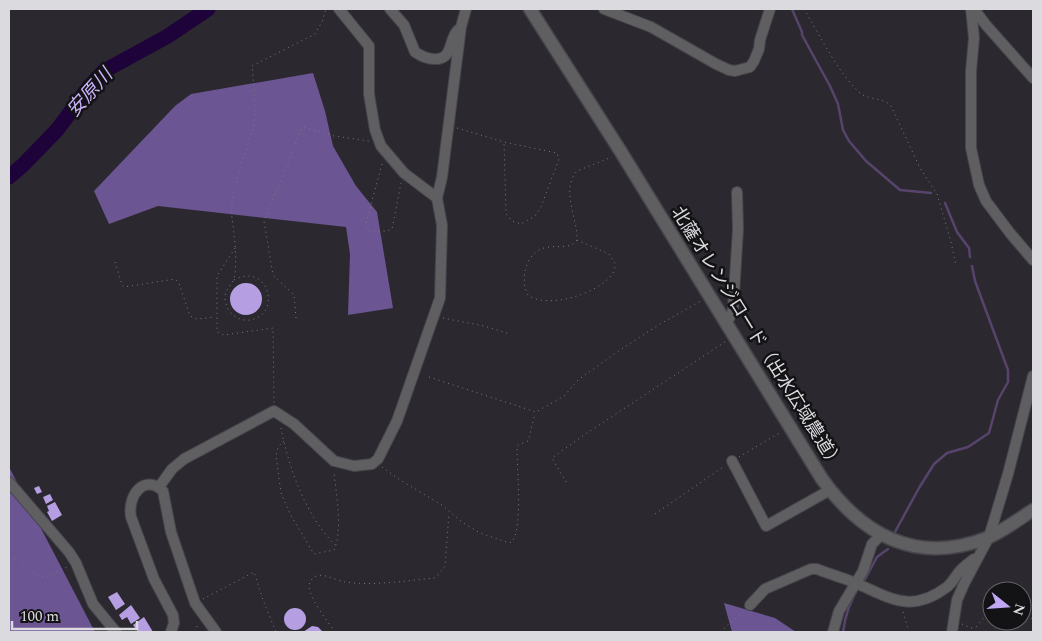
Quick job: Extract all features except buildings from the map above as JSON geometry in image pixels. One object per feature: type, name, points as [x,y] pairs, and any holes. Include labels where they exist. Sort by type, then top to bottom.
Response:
[{"type":"street","points":[[339,9],[369,46],[369,94],[375,130],[383,149],[404,173],[437,198]]},
{"type":"street","points":[[390,9],[404,26],[415,52],[428,58],[437,59],[447,54],[450,50],[454,34],[461,27]]},
{"type":"street","points":[[159,487],[172,469],[184,460],[277,413],[294,424],[334,461],[354,466],[372,464],[381,454],[397,421],[440,298],[443,254],[442,225],[437,198],[442,177],[461,27],[466,9]]},
{"type":"street","name":"北薩オレンジロード（出水広域農道）","points":[[530,9],[621,152],[830,490],[855,517],[881,535],[909,545],[940,548],[972,543],[989,537],[1033,510]]},
{"type":"street","points":[[604,9],[651,27],[729,70],[750,67],[760,49],[760,40],[770,9]]},
{"type":"street","points":[[972,9],[1033,78]]},
{"type":"street","points":[[972,9],[974,38],[971,71],[971,148],[986,201],[1033,260]]},
{"type":"street","points":[[727,323],[733,310],[738,229],[737,192]]},
{"type":"street","points":[[952,632],[957,600],[978,555],[989,537],[1008,474],[1033,376]]},
{"type":"street","points":[[732,461],[766,526],[830,490]]},
{"type":"street","points":[[9,482],[69,552],[76,563],[93,604],[116,632]]},
{"type":"street","points":[[171,632],[174,623],[173,615],[154,579],[129,508],[130,500],[138,488],[148,486],[159,487],[163,491],[171,532],[195,603],[216,632]]},
{"type":"street","points":[[833,632],[839,611],[859,585],[872,544],[881,535]]},
{"type":"street","points":[[750,605],[765,589],[811,569],[817,569],[859,585],[886,598],[900,601],[920,600],[939,592],[949,585],[961,570],[978,555]]},
{"type":"path","points":[[234,280],[239,277],[250,276],[264,283],[268,292],[268,303],[264,313],[250,320],[244,320],[230,313],[225,298],[227,288],[234,280],[236,247],[230,205],[255,120],[252,66],[315,34],[322,22],[326,9]]},
{"type":"path","points":[[804,9],[839,67],[856,88],[864,96],[883,100],[891,106],[920,168],[937,194],[956,266]]},
{"type":"path","points":[[296,318],[294,295],[274,275],[264,221],[301,128],[304,126],[334,136],[370,141],[383,149],[367,219],[366,226],[368,231],[387,231],[392,229],[397,196],[404,173]]},
{"type":"path","points":[[449,126],[504,142],[556,152],[560,157],[541,207],[535,216],[521,224],[512,221],[506,214],[504,142]]},
{"type":"path","points":[[577,240],[570,193],[573,175],[577,171],[621,152]]},
{"type":"path","points":[[577,240],[609,254],[615,263],[613,273],[592,290],[582,294],[550,301],[534,299],[528,295],[524,282],[524,273],[536,252],[546,248],[572,245],[577,240]]},
{"type":"path","points":[[236,247],[217,276],[216,332],[224,335],[273,328],[277,413],[289,461],[310,512],[320,528],[336,546]]},
{"type":"path","points":[[115,262],[124,287],[176,279],[190,316],[197,319],[216,317]]},
{"type":"path","points":[[429,377],[535,412],[564,396],[578,380],[660,324],[710,296]]},
{"type":"path","points":[[434,316],[484,326],[510,334]]},
{"type":"path","points":[[566,482],[552,458],[734,335]]},
{"type":"path","points":[[375,462],[400,480],[442,505],[462,522],[480,533],[509,543],[512,542],[516,535],[518,514],[517,448],[518,445],[528,441],[535,412]]},
{"type":"path","points":[[655,514],[732,461],[790,426]]},
{"type":"path","points":[[284,441],[278,446],[276,456],[281,493],[290,514],[314,554],[329,552],[334,550],[336,546],[338,520],[334,461]]},
{"type":"path","points":[[335,632],[322,614],[309,590],[310,582],[321,575],[341,581],[357,583],[434,578],[440,574],[445,566],[449,512]]},
{"type":"path","points":[[9,557],[20,560],[32,572],[42,577],[76,563]]},
{"type":"path","points":[[195,603],[254,572],[276,632]]},
{"type":"path","points":[[900,601],[909,632]]},
{"type":"path","points":[[720,632],[750,605]]},
{"type":"path","points":[[954,620],[966,626],[976,627],[982,620]]},
{"type":"shaded area","points":[[313,73],[325,111],[333,146],[356,186],[377,212],[393,308],[348,315],[350,254],[346,227],[158,206],[109,224],[94,191],[175,106],[191,94]]},
{"type":"shaded area","points":[[9,467],[95,632],[9,632]]},
{"type":"shaded area","points":[[724,603],[775,618],[796,632],[732,632]]},
{"type":"waterway","name":"安原川","points":[[9,177],[57,130],[89,87],[104,71],[168,36],[208,9]]},
{"type":"waterway","points":[[792,9],[802,35],[838,104],[843,130],[849,141],[866,161],[900,190],[931,193]]},
{"type":"waterway","points":[[945,203],[957,232],[969,248],[970,257]]},
{"type":"waterway","points":[[895,532],[934,464],[947,453],[968,447],[989,433],[998,400],[1008,382],[1008,370],[975,281],[972,266]]},
{"type":"waterway","points":[[863,583],[877,557],[888,549]]},
{"type":"waterway","points":[[843,632],[848,609],[859,587]]}]
